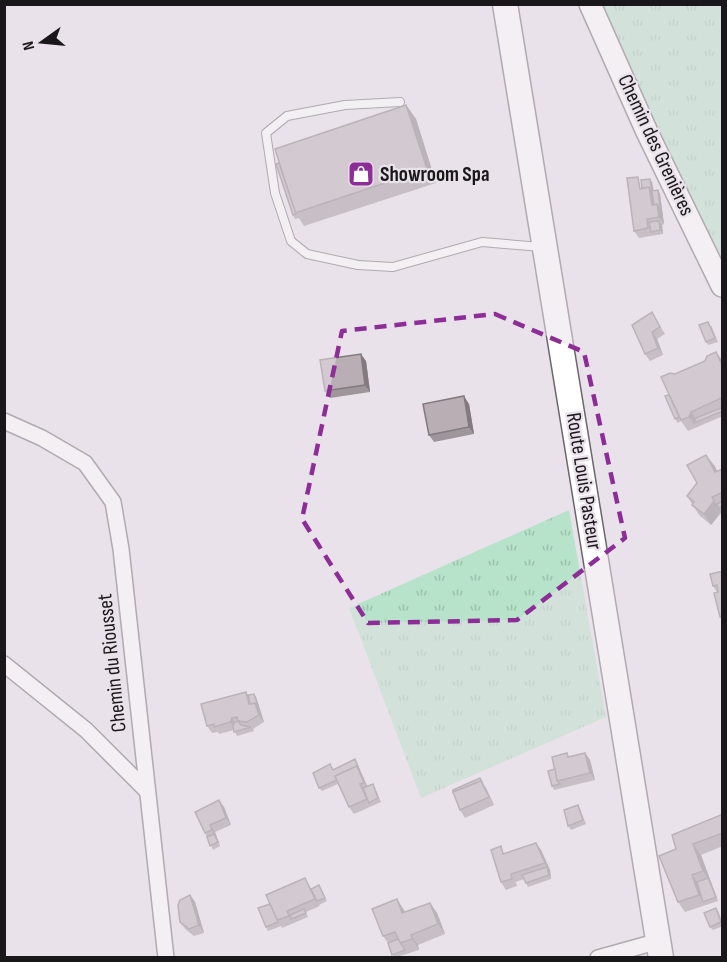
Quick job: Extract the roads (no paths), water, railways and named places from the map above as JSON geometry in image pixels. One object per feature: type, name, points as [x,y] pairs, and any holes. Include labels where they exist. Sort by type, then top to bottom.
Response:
[{"type":"main road","name":"Route Louis Pasteur","points":[[505,4],[660,949]]},
{"type":"street","name":"Chemin des Grenières","points":[[590,4],[647,132],[723,286]]},
{"type":"street","name":"Chemin du Riousset","points":[[4,421],[42,438],[85,464],[113,502],[121,549],[166,957]]},
{"type":"street","points":[[4,664],[86,730],[147,791]]},
{"type":"street","points":[[598,957],[660,949]]},
{"type":"lane","points":[[400,102],[345,105],[287,116],[266,133],[275,193],[291,242],[307,254],[358,265],[393,267],[482,242],[546,248]]},
{"type":"place","name":"Showroom Spa","points":[[361,174]]}]
